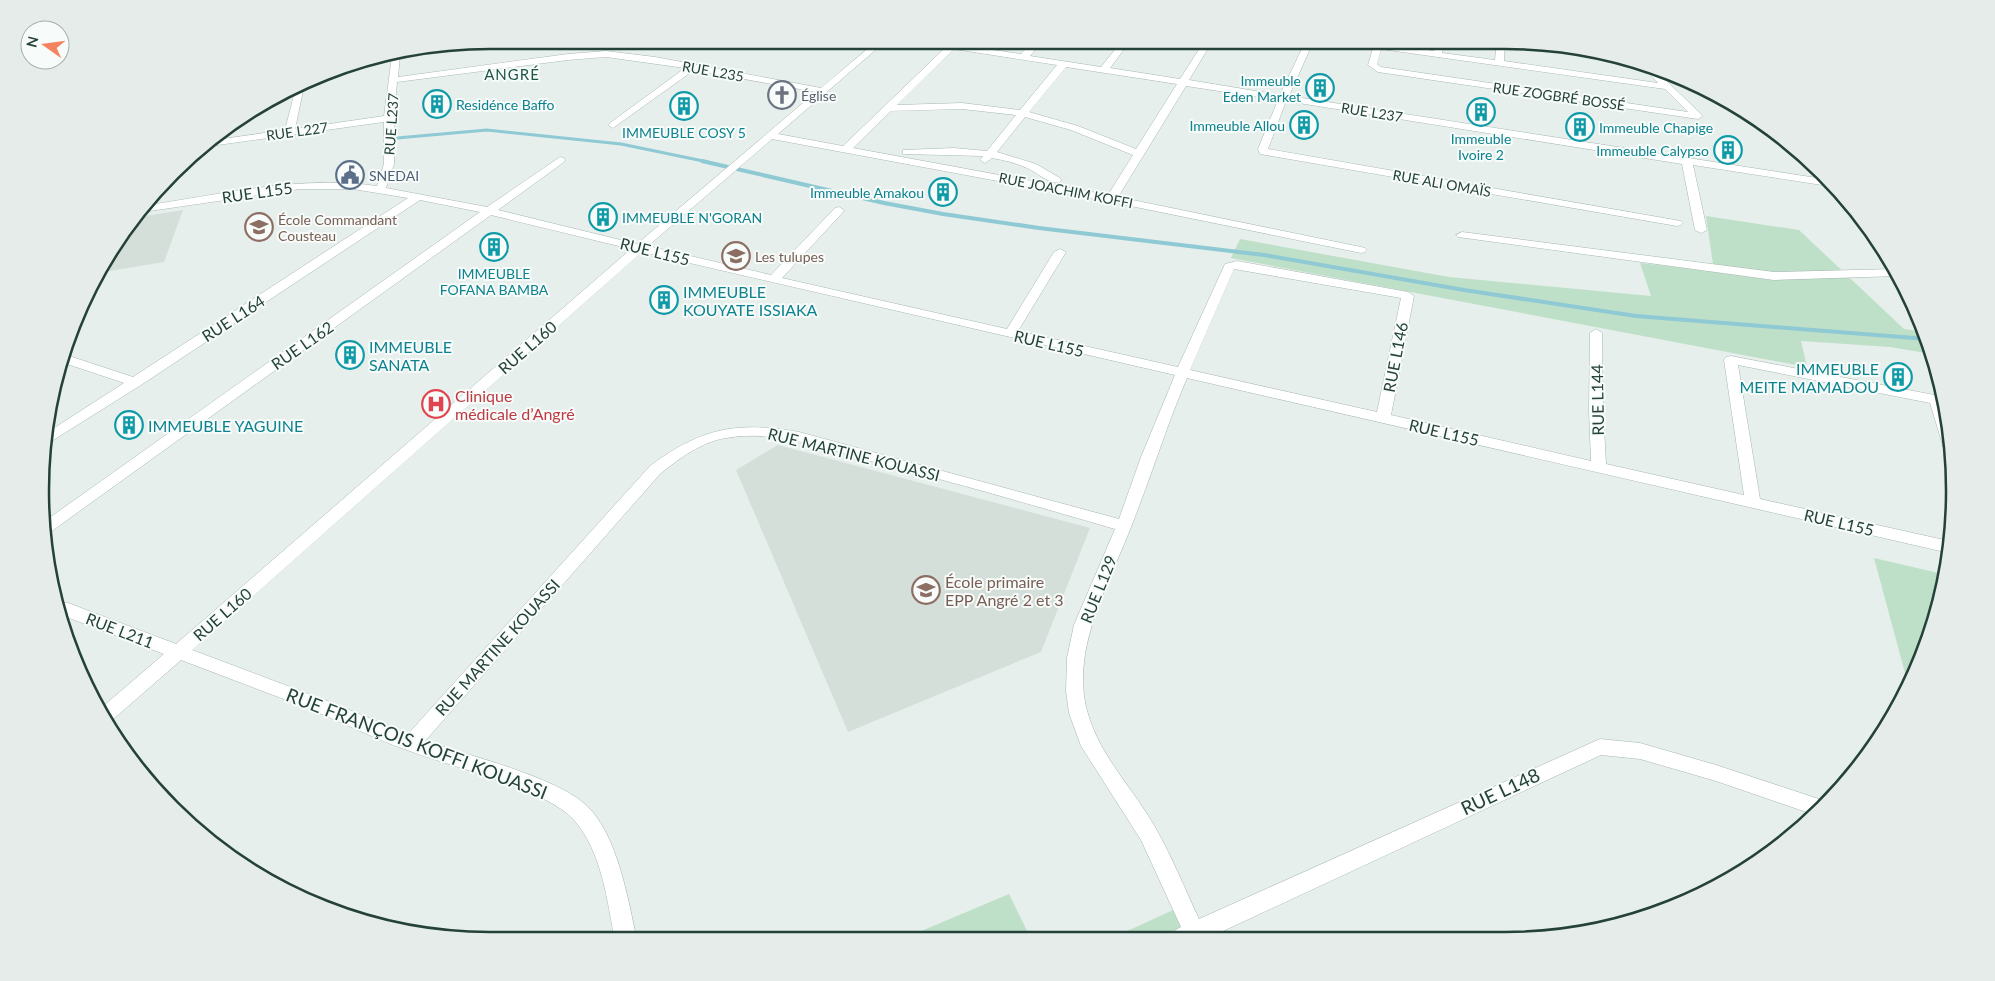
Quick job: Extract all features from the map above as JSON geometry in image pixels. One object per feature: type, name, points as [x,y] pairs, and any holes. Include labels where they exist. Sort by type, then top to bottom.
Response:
[{"type":"street","name":"RUE L160","points":[[109,713],[741,160],[872,49]]},
{"type":"street","points":[[846,149],[949,49]]},
{"type":"street","name":"RUE L237","points":[[982,49],[1023,58],[1821,182]]},
{"type":"street","points":[[1023,58],[1031,49]]},
{"type":"street","points":[[1103,70],[1119,49]]},
{"type":"street","points":[[1111,198],[1203,49]]},
{"type":"street","points":[[1283,98],[1306,49]]},
{"type":"street","name":"RUE ZOGBRÉ BOSSÉ","points":[[1377,49],[1372,65],[1378,70],[1698,116],[1656,76]]},
{"type":"street","points":[[1408,49],[1437,55],[1668,87]]},
{"type":"street","points":[[1437,55],[1438,49]]},
{"type":"street","points":[[1499,64],[1500,49]]},
{"type":"street","name":"RUE L235","points":[[394,80],[594,54],[622,55],[823,91]]},
{"type":"street","name":"RUE L237","points":[[380,190],[385,183],[390,148],[389,118],[396,59]]},
{"type":"street","points":[[975,173],[1063,64]]},
{"type":"street","points":[[613,125],[692,67]]},
{"type":"street","points":[[289,133],[299,92]]},
{"type":"street","name":"RUE ALI OMAÏS","points":[[1283,98],[1263,149],[1264,152],[1269,154],[1677,224]]},
{"type":"street","points":[[889,108],[963,106],[1023,113],[1087,131],[1138,154]]},
{"type":"street","name":"RUE L227","points":[[218,143],[389,118]]},
{"type":"street","name":"RUE JOACHIM KOFFI","points":[[771,136],[1111,198],[1360,250]]},
{"type":"street","points":[[907,152],[946,150],[990,154],[1029,165],[1056,180]]},
{"type":"street","name":"RUE L162","points":[[51,524],[560,160]]},
{"type":"street","points":[[1687,162],[1701,230]]},
{"type":"street","name":"RUE L155","points":[[151,208],[300,186],[335,185],[418,196],[490,211],[773,280],[1942,545]]},
{"type":"street","name":"RUE L164","points":[[53,436],[418,196]]},
{"type":"street","points":[[773,280],[839,210]]},
{"type":"street","points":[[1462,235],[1774,276],[1889,273]]},
{"type":"street","points":[[1010,334],[1060,252]]},
{"type":"street","name":"RUE L129","points":[[1189,932],[1148,834],[1088,740],[1078,714],[1075,691],[1076,658],[1082,625],[1124,526],[1148,457],[1229,267],[1232,265],[1408,296]]},
{"type":"street","name":"RUE L146","points":[[1383,418],[1408,296]]},
{"type":"street","name":"RUE L144","points":[[1596,334],[1596,410],[1599,467]]},
{"type":"street","points":[[69,360],[136,382]]},
{"type":"street","points":[[1753,502],[1730,360],[1937,400]]},
{"type":"street","name":"RUE MARTINE KOUASSI","points":[[411,744],[654,470],[701,440],[727,433],[775,431],[1124,526]]},
{"type":"street","name":"RUE L211","points":[[65,609],[179,652]]},
{"type":"street","name":"RUE FRANÇOIS KOFFI KOUASSI","points":[[179,652],[320,704],[411,744],[531,784],[561,799],[580,812],[595,832],[610,872],[624,932]]},
{"type":"street","name":"RUE L148","points":[[1202,932],[1600,747],[1640,751],[1726,776],[1814,806]]},
{"type":"shaded area","points":[[183,210],[164,262],[107,271],[123,245],[145,216]]},
{"type":"shaded area","name":"École primaire EPP Angré 2 et 3","points":[[778,445],[1090,528],[1041,652],[848,732],[736,470]]},
{"type":"green space","points":[[1706,216],[1799,230],[1904,329],[1916,331],[1924,353],[1890,347],[1801,341],[1807,367],[1231,258],[1240,239],[1449,277],[1651,296],[1640,263],[1714,271]]},
{"type":"green space","points":[[1874,558],[1939,573],[1923,632],[1906,676]]},
{"type":"green space","points":[[1009,894],[1028,932],[919,932]]},
{"type":"green space","points":[[1184,905],[1200,932],[1125,932]]},
{"type":"waterway","points":[[397,138],[487,130],[621,144],[708,162]]},
{"type":"waterway","points":[[702,161],[884,203],[943,214],[1039,228],[1264,255],[1464,290],[1636,316],[1919,338]]},
{"type":"place","name":"Immeuble Eden Market","points":[[1320,88]]},
{"type":"place","name":"Église","points":[[782,95]]},
{"type":"place","name":"Residénce Baffo","points":[[437,104]]},
{"type":"place","name":"IMMEUBLE COSY 5","points":[[684,106]]},
{"type":"place","name":"Immeuble Ivoire 2","points":[[1481,112]]},
{"type":"place","name":"Immeuble Allou","points":[[1304,125]]},
{"type":"place","name":"Immeuble Chapige","points":[[1580,127]]},
{"type":"place","name":"Immeuble Calypso","points":[[1728,150]]},
{"type":"place","name":"SNEDAI","points":[[350,175]]},
{"type":"place","name":"Immeuble Amakou","points":[[943,192]]},
{"type":"place","name":"IMMEUBLE N'GORAN","points":[[603,217]]},
{"type":"place","name":"École Commandant Cousteau","points":[[259,227]]},
{"type":"place","name":"IMMEUBLE FOFANA BAMBA","points":[[494,247]]},
{"type":"place","name":"Les tulupes","points":[[736,256]]},
{"type":"place","name":"IMMEUBLE KOUYATE ISSIAKA","points":[[664,300]]},
{"type":"place","name":"IMMEUBLE SANATA","points":[[350,355]]},
{"type":"place","name":"IMMEUBLE MEITE MAMADOU","points":[[1898,377]]},
{"type":"place","name":"Clinique médicale d’Angré","points":[[436,404]]},
{"type":"place","name":"IMMEUBLE YAGUINE","points":[[129,425]]},
{"type":"place","name":"École primaire EPP Angré 2 et 3","points":[[926,590]]},
{"type":"district","name":"ANGRÉ","points":[[512,74]]}]
